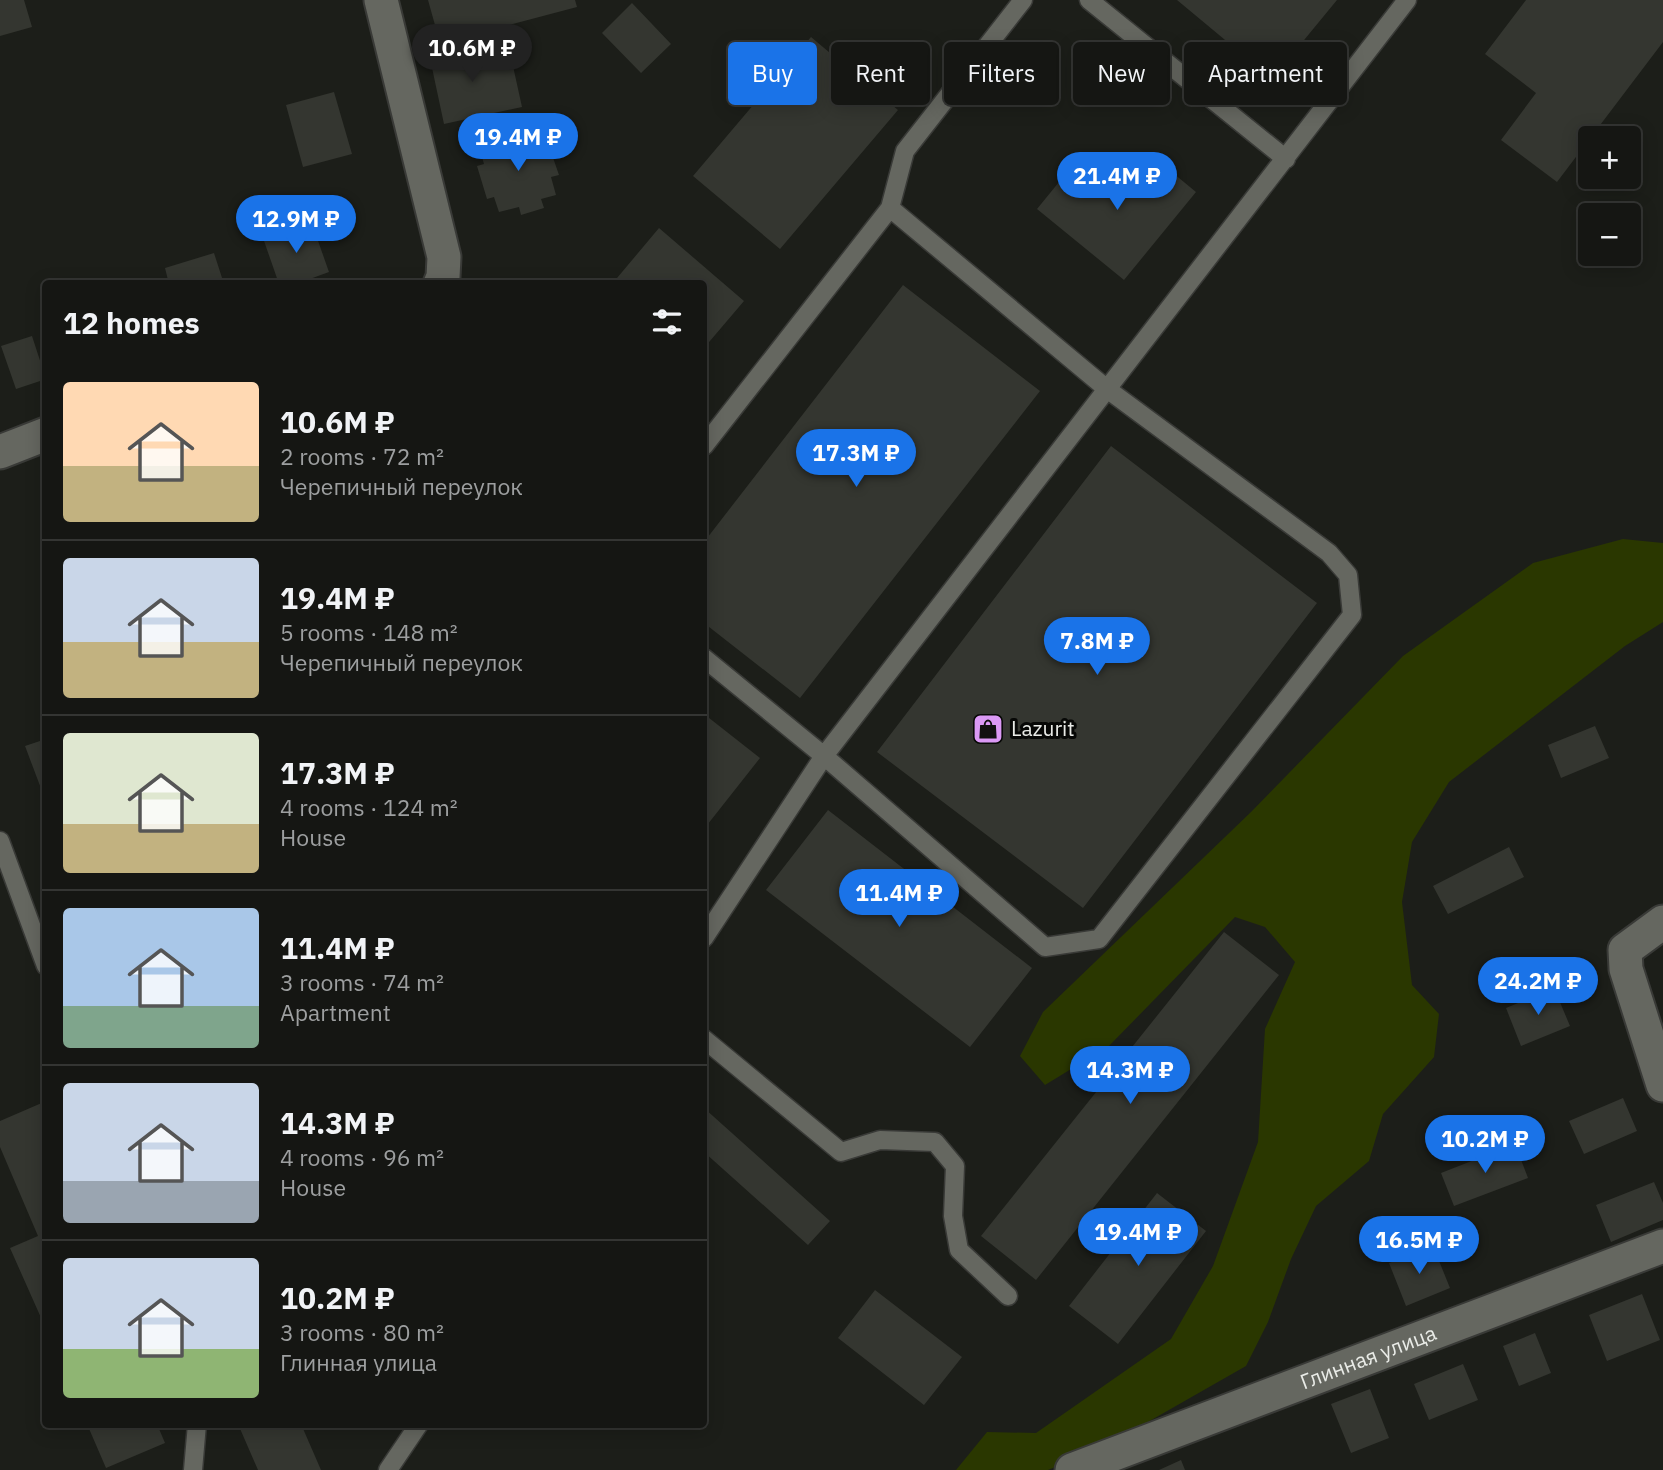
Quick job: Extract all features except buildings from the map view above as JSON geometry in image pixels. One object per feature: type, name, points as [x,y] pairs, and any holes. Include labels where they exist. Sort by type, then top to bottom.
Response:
[{"type":"street","points":[[381,0],[444,257],[442,280]]},
{"type":"street","points":[[0,452],[42,436]]},
{"type":"street","points":[[1663,923],[1625,950],[1626,969],[1663,1085]]},
{"type":"street","name":"Глинная улица","points":[[1072,1470],[1663,1246]]},
{"type":"lane","points":[[707,442],[890,208],[905,151],[1023,0]]},
{"type":"lane","points":[[1090,0],[1286,159]]},
{"type":"lane","points":[[707,933],[824,756],[1407,0]]},
{"type":"lane","points":[[707,660],[824,756],[1045,947],[1099,939],[1352,615],[1348,575],[1329,553],[1107,389],[890,208]]},
{"type":"lane","points":[[0,841],[42,955]]},
{"type":"lane","points":[[707,1042],[841,1152],[880,1140],[935,1142],[955,1166],[953,1216],[959,1250],[1008,1296]]},
{"type":"lane","points":[[193,1470],[197,1428]]},
{"type":"lane","points":[[388,1470],[416,1428]]},
{"type":"green space","points":[[1623,539],[1663,543],[1663,622],[1625,646],[1449,782],[1412,842],[1402,902],[1412,985],[1439,1014],[1434,1057],[1383,1114],[1369,1161],[1316,1206],[1291,1259],[1268,1322],[1246,1366],[1104,1447],[1048,1470],[956,1470],[987,1432],[1036,1433],[1171,1339],[1213,1266],[1258,1142],[1265,1029],[1295,962],[1265,927],[1235,917],[1109,1046],[1045,1085],[1020,1056],[1043,1012],[1251,812],[1403,656],[1533,563]]},
{"type":"place","name":"Lazurit","points":[[988,729]]}]
